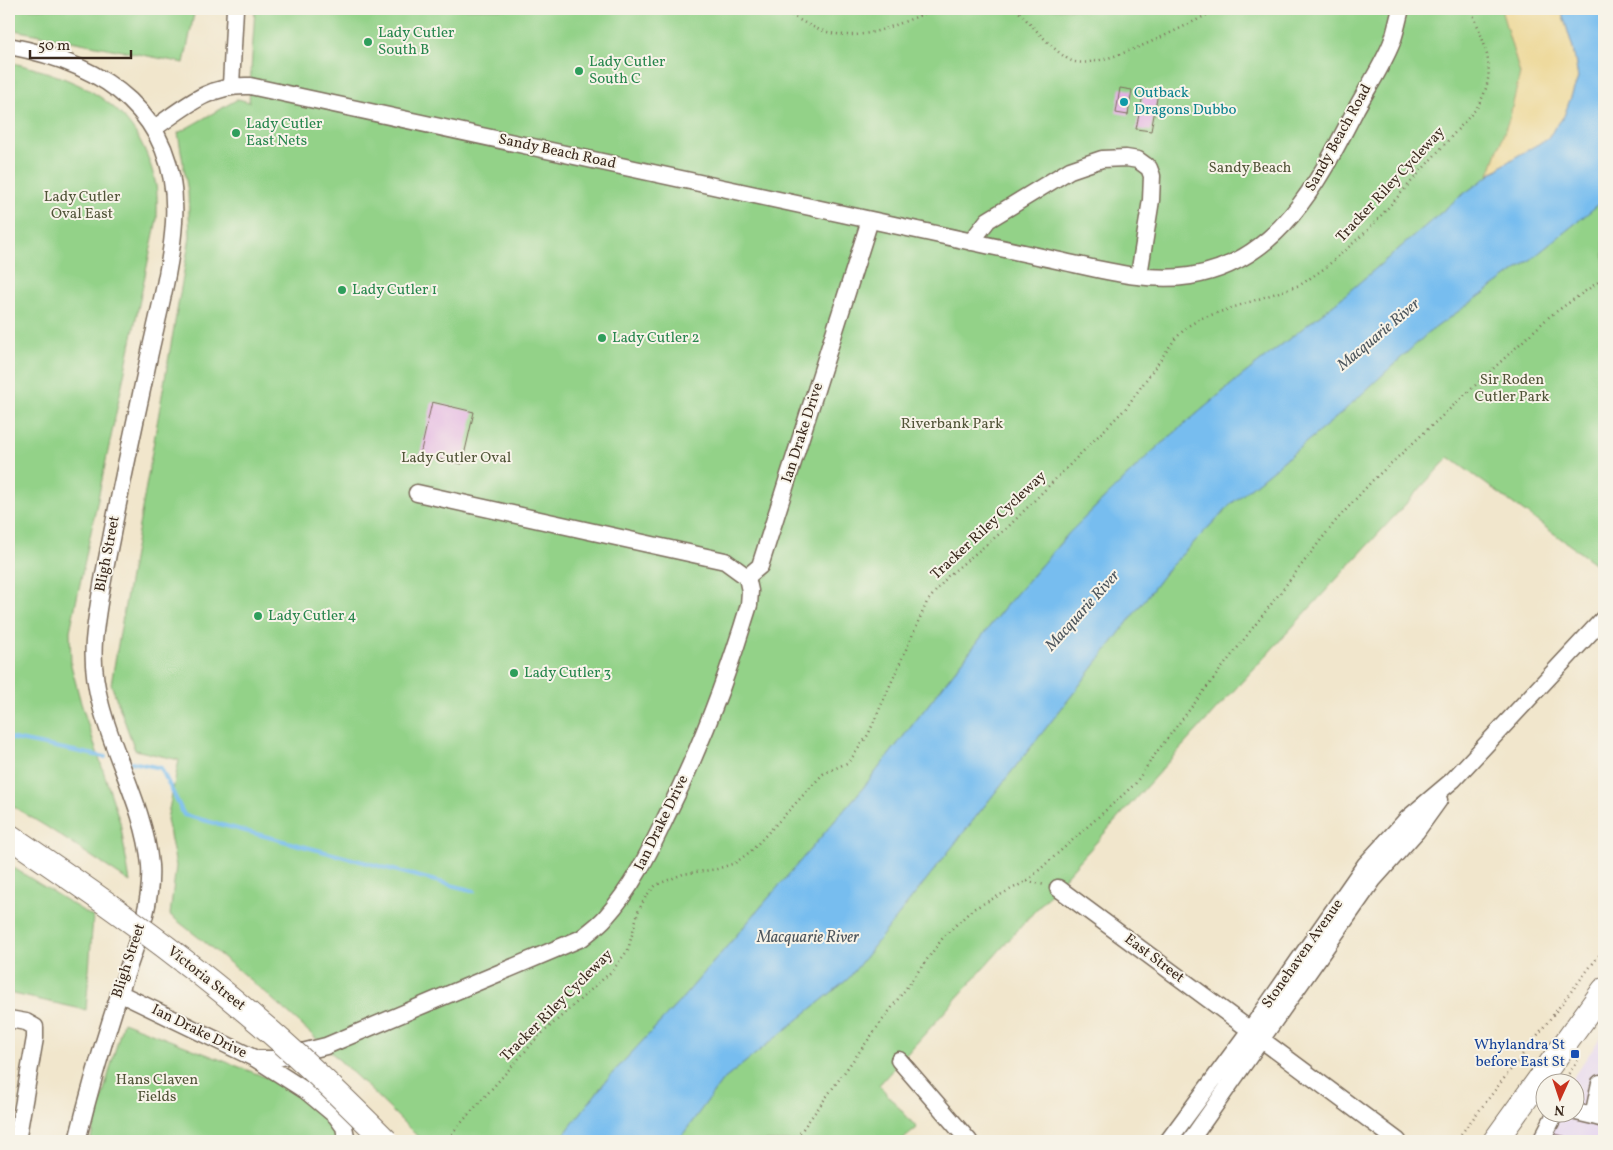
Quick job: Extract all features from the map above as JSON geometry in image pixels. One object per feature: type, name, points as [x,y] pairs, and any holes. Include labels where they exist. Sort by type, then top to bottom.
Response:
[{"type":"highway","name":"Victoria Street","points":[[9,836],[108,905],[208,980],[297,1055],[386,1141]]},
{"type":"highway","points":[[1496,1141],[1604,990]]},
{"type":"street","points":[[231,85],[235,9]]},
{"type":"street","name":"Sandy Beach Road","points":[[152,129],[195,100],[212,91],[231,85],[279,91],[971,242],[1139,275],[1176,278],[1211,271],[1245,257],[1279,230],[1301,206],[1322,174],[1392,42],[1401,9]]},
{"type":"street","name":"Bligh Street","points":[[9,46],[59,58],[91,71],[117,87],[136,105],[152,129],[169,167],[174,192],[172,245],[106,562],[94,644],[95,674],[101,704],[109,734],[143,829],[150,869],[149,890],[142,926],[100,1052],[77,1141]]},
{"type":"street","points":[[971,242],[988,220],[1070,170],[1102,159],[1126,158],[1138,160],[1149,168],[1152,181],[1139,275]]},
{"type":"street","name":"Ian Drake Drive","points":[[119,994],[256,1060],[305,1053],[326,1046],[582,938],[604,919],[626,892],[647,857],[683,783],[718,698],[749,605],[750,591],[747,577],[760,566],[870,220]]},
{"type":"street","points":[[417,493],[725,562],[747,577]]},
{"type":"street","name":"Stonehaven Avenue","points":[[1190,1141],[1365,865],[1408,818],[1453,780],[1604,618]]},
{"type":"street","name":"East Street","points":[[1058,888],[1398,1140]]},
{"type":"street","points":[[9,1019],[26,1022],[34,1027],[35,1038],[17,1141]]},
{"type":"street","name":"Stonehaven Avenue","points":[[1168,1141],[1256,1035]]},
{"type":"street","points":[[256,1060],[306,1091],[336,1116],[344,1127],[347,1141]]},
{"type":"street","points":[[899,1060],[961,1139]]},
{"type":"street","points":[[1586,1114],[1599,1117],[1600,1083]]},
{"type":"street","points":[[1541,1141],[1551,1122]]},
{"type":"path","points":[[784,9],[810,25],[839,35],[853,36],[884,30],[936,9]]},
{"type":"path","points":[[1016,9],[1065,57],[1082,63],[1166,36],[1218,9]]},
{"type":"path","name":"Tracker Riley Cycleway","points":[[445,1141],[538,1037],[612,971],[628,950],[638,912],[646,896],[656,885],[683,874],[718,870],[735,862],[751,851],[823,774],[849,762],[868,735],[927,602],[948,576],[1009,526],[1126,408],[1175,339],[1188,326],[1209,315],[1300,285],[1345,252],[1369,229],[1476,109],[1484,96],[1489,84],[1489,67],[1485,47],[1471,9]]},
{"type":"path","points":[[794,1141],[945,935],[973,909],[1027,880],[1135,784],[1156,753],[1334,523],[1372,481],[1550,316],[1604,278]]},
{"type":"path","points":[[1458,1138],[1604,949]]},
{"type":"shaded area","points":[[1604,1032],[1604,1141],[1530,1141],[1543,1122],[1586,1122],[1586,1072],[1577,1072]]},
{"type":"green space","points":[[9,9],[195,9],[184,63],[9,29]]},
{"type":"green space","points":[[255,9],[1561,9],[1512,159],[1458,198],[1339,300],[1239,378],[1153,451],[1070,532],[1004,608],[863,788],[680,1001],[609,1077],[559,1141],[422,1141],[300,1024],[236,968],[170,915],[176,866],[167,819],[179,760],[135,750],[111,684],[190,237],[188,192],[178,133],[238,99],[249,102]]},
{"type":"green space","name":"Lady Cutler Oval East","points":[[9,62],[82,86],[102,98],[120,113],[135,131],[146,154],[156,185],[157,219],[70,631],[71,665],[81,703],[120,822],[130,882],[9,804]]},
{"type":"green space","name":"Sir Roden Cutler Park","points":[[1604,200],[1604,570],[1449,457],[1179,750],[879,1085],[917,1128],[901,1141],[678,1141],[722,1081],[848,979],[1072,695],[1169,568],[1231,504],[1338,416],[1428,333],[1529,261]]},
{"type":"green space","points":[[9,865],[93,917],[86,1010],[9,993]]},
{"type":"green space","name":"Hans Claven Fields","points":[[123,1022],[273,1080],[317,1108],[341,1141],[90,1141]]},
{"type":"sand","points":[[1501,9],[1561,9],[1573,48],[1578,78],[1564,116],[1547,139],[1489,175],[1510,116],[1520,74]]},
{"type":"water","name":"Macquarie River","points":[[1561,9],[1604,9],[1604,200],[1529,261],[1428,333],[1338,416],[1231,504],[1169,568],[1072,695],[848,979],[722,1081],[678,1141],[559,1141],[609,1077],[680,1001],[863,788],[1004,608],[1070,532],[1153,451],[1239,378],[1339,300],[1458,198],[1512,159],[1547,139],[1564,116],[1578,78],[1573,48]]},
{"type":"building","name":"Outback Dragons Dubbo","points":[[1120,88],[1132,90],[1128,115],[1116,113]]},
{"type":"building","points":[[1144,90],[1158,93],[1151,131],[1136,129]]},
{"type":"building","points":[[432,402],[474,412],[462,464],[420,455]]},
{"type":"building","points":[[1551,1133],[1584,1141],[1544,1141]]},
{"type":"waterway","points":[[9,738],[105,757]]},
{"type":"waterway","points":[[132,762],[161,768],[184,815],[474,891]]},
{"type":"place","name":"Lady Cutler South B","points":[[368,42]]},
{"type":"place","name":"Lady Cutler South C","points":[[579,71]]},
{"type":"place","name":"Outback Dragons Dubbo","points":[[1124,102]]},
{"type":"place","name":"Lady Cutler East Nets","points":[[236,133]]},
{"type":"place","name":"Lady Cutler 1","points":[[342,290]]},
{"type":"place","name":"Lady Cutler 2","points":[[602,338]]},
{"type":"place","name":"Lady Cutler 4","points":[[258,616]]},
{"type":"place","name":"Lady Cutler 3","points":[[514,673]]},
{"type":"place","name":"Whylandra St before East St","points":[[1575,1054]]},
{"type":"park label","name":"Sandy Beach","points":[[1250,168]]},
{"type":"park label","name":"Riverbank Park","points":[[952,424]]},
{"type":"park label","name":"Lady Cutler Oval","points":[[456,458]]}]
